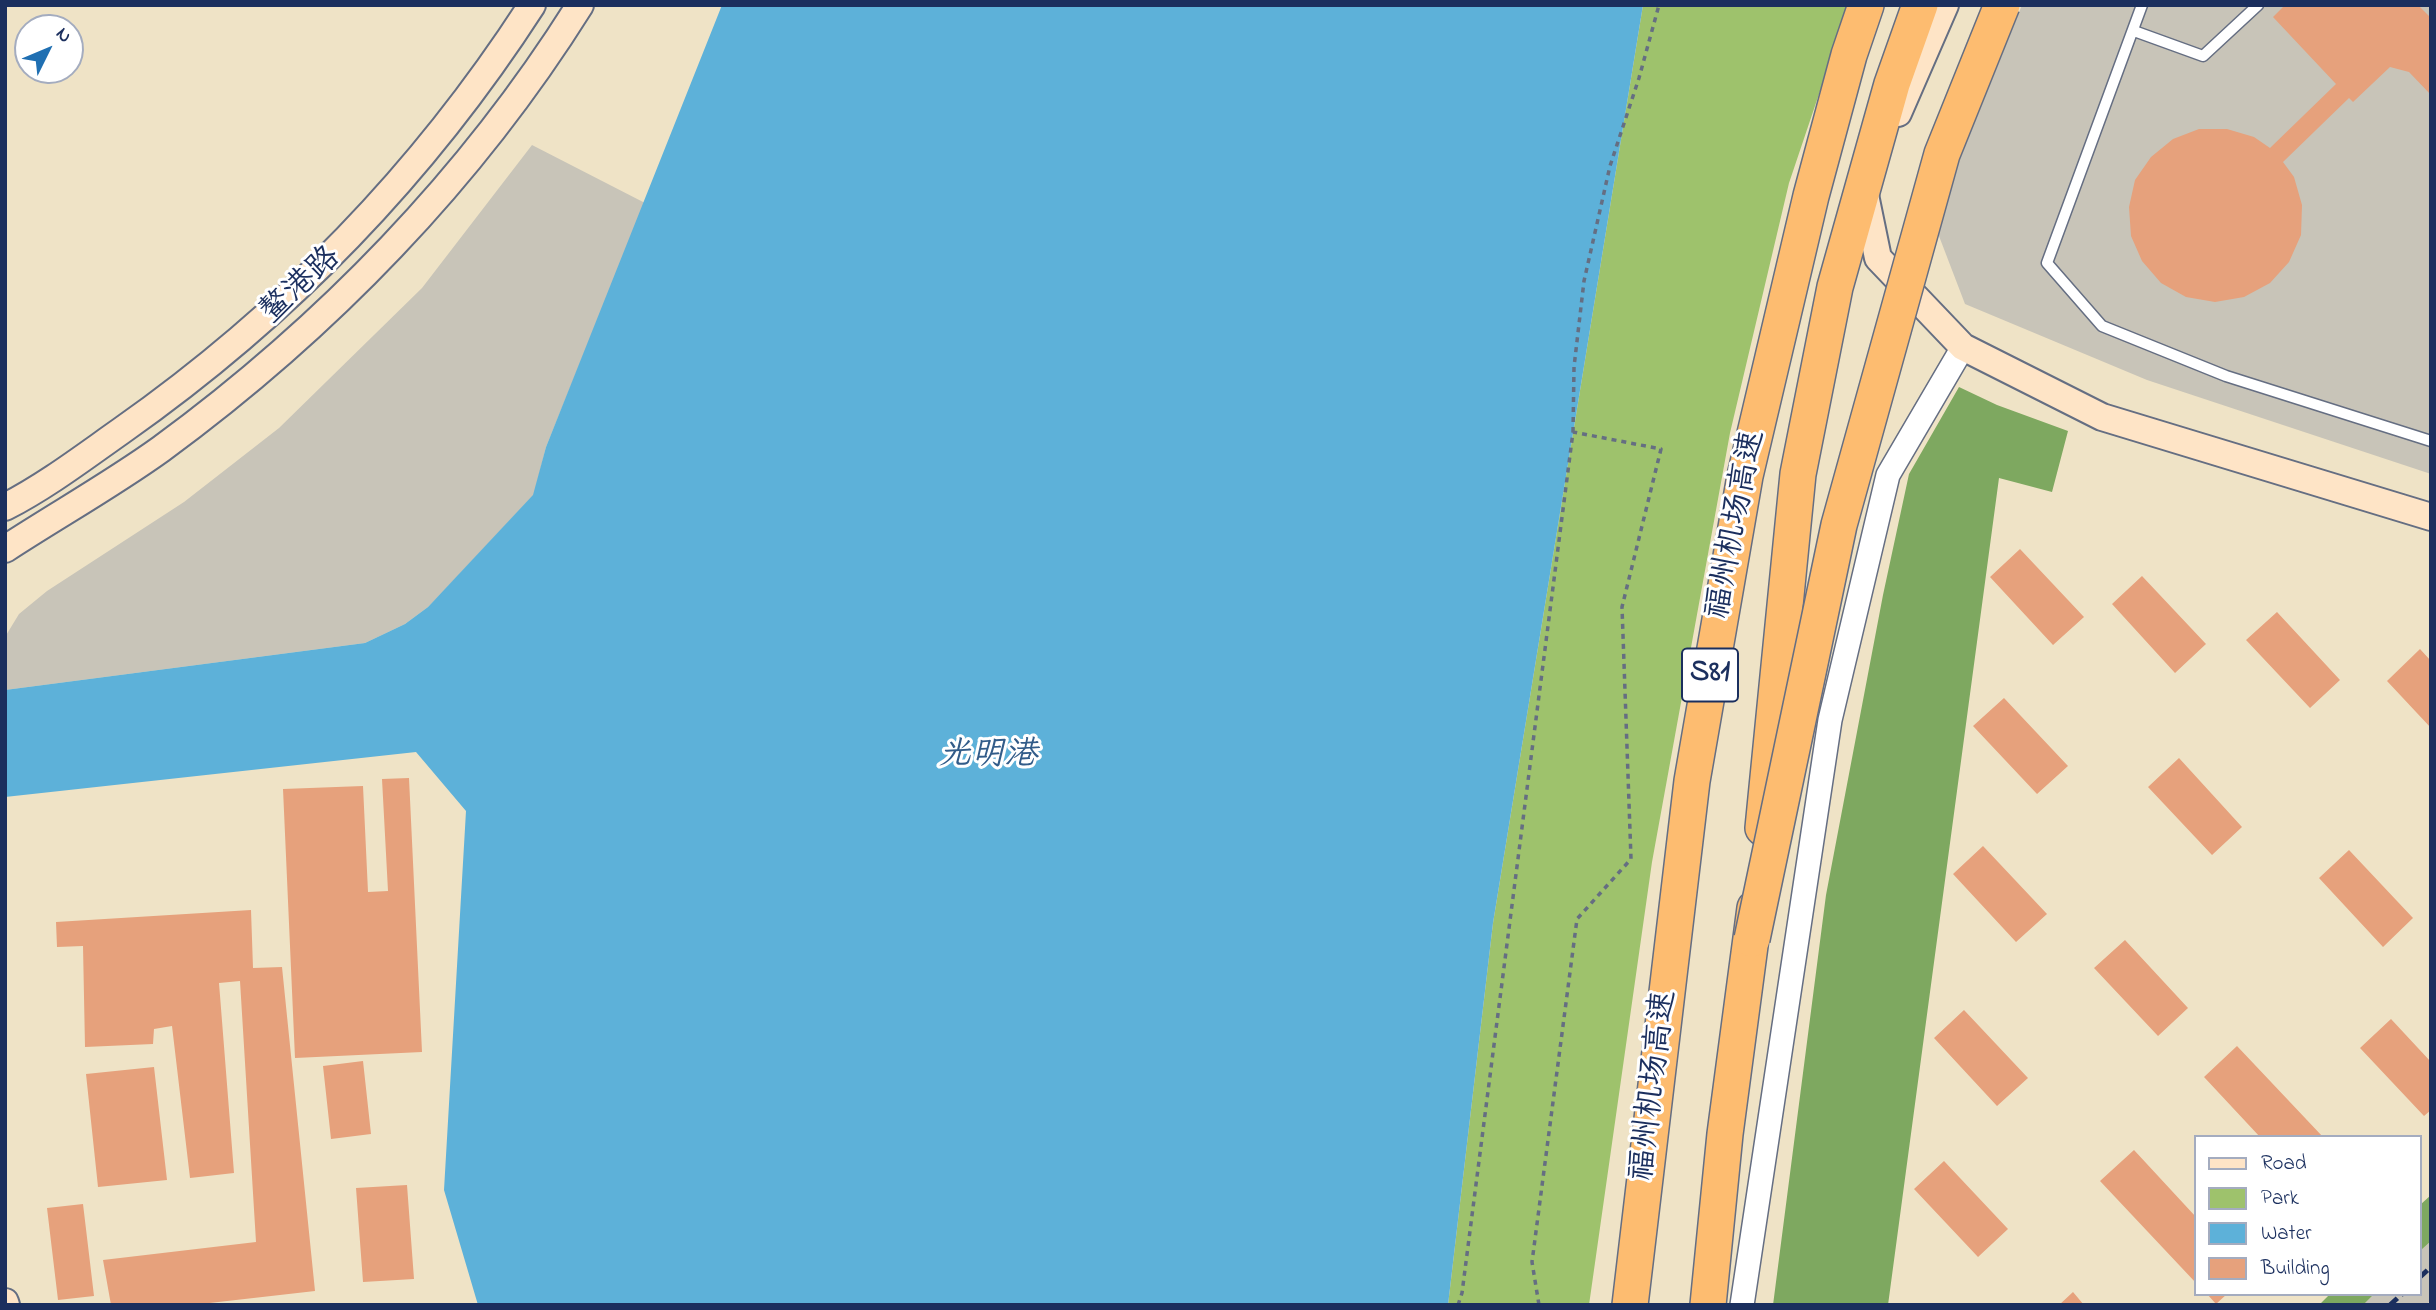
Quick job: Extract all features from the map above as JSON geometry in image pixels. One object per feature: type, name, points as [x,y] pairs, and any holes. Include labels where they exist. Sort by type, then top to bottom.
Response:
[{"type":"highway","name":"福州机场高速","points":[[1629,1305],[1692,780],[1745,476],[1815,183],[1849,55],[1866,5]]},
{"type":"highway","name":"福州机场高速","points":[[1708,1305],[1725,1134],[1752,939],[1798,474],[1835,287],[1892,84],[1920,5]]},
{"type":"highway","points":[[1752,939],[1839,524],[1942,154],[2002,5]]},
{"type":"main road","name":"鳌港路","points":[[5,507],[81,458],[205,369],[323,263],[374,212],[459,111],[533,5]]},
{"type":"main road","name":"鳌港路","points":[[5,549],[161,449],[327,313],[382,258],[476,149],[526,85],[580,5]]},
{"type":"main road","points":[[1945,5],[1864,190],[1878,258],[1963,347],[2102,417],[2431,517]]},
{"type":"street","points":[[1742,1305],[1833,708],[1888,475],[1963,347]]},
{"type":"lane","points":[[2142,5],[2047,263],[2102,326],[2226,376],[2431,441]]},
{"type":"lane","points":[[2134,31],[2203,56],[2258,5]]},
{"type":"path","points":[[1458,1305],[1471,1225],[1573,432],[1574,367],[1584,281],[1610,166],[1639,78],[1659,5]]},
{"type":"path","points":[[1539,1305],[1532,1262],[1577,919],[1631,859],[1622,607],[1661,449],[1573,432]]},
{"type":"shaded area","points":[[2022,5],[2431,5],[2431,474],[2147,380],[1965,304],[1934,223]]},
{"type":"shaded area","points":[[532,145],[645,203],[546,447],[534,495],[428,607],[405,624],[365,643],[5,690],[5,637],[19,614],[47,591],[184,502],[279,428],[422,288]]},
{"type":"shaded area","points":[[2431,1241],[2431,1300],[2426,1305],[2363,1305],[2372,1296],[2422,1296],[2422,1249]]},
{"type":"green space","points":[[1643,5],[1849,5],[1789,183],[1730,433],[1652,862],[1589,1305],[1448,1305],[1493,923]]},
{"type":"green space","points":[[1959,387],[1997,405],[2068,431],[2052,492],[1999,478],[1888,1305],[1773,1305],[1826,895],[1883,595],[1909,474]]},
{"type":"green space","points":[[2431,1195],[2431,1241],[2422,1249],[2422,1203]]},
{"type":"green space","points":[[2328,1296],[2372,1296],[2363,1305],[2319,1305]]},
{"type":"water","name":"光明港","points":[[722,5],[1643,5],[1493,923],[1448,1305],[478,1305],[444,1190],[466,811],[416,752],[5,797],[5,690],[365,643],[405,624],[428,607],[533,495],[546,447]]},
{"type":"building","points":[[2285,5],[2418,5],[2431,18],[2431,95],[2409,72],[2390,67],[2353,102],[2349,98],[2283,162],[2294,177],[2302,205],[2301,235],[2289,262],[2270,283],[2244,297],[2215,302],[2186,297],[2161,283],[2142,261],[2131,236],[2129,207],[2135,180],[2151,157],[2173,139],[2199,129],[2227,129],[2254,137],[2270,148],[2336,84],[2273,17]]},
{"type":"building","points":[[2020,549],[2084,617],[2053,645],[1990,577]]},
{"type":"building","points":[[2142,576],[2206,644],[2175,673],[2112,604]]},
{"type":"building","points":[[2277,612],[2340,680],[2310,708],[2246,640]]},
{"type":"building","points":[[2420,649],[2431,661],[2431,728],[2387,681]]},
{"type":"building","points":[[2004,698],[2068,766],[2037,794],[1973,726]]},
{"type":"building","points":[[2179,758],[2242,827],[2212,855],[2148,787]]},
{"type":"building","points":[[409,778],[422,1052],[295,1058],[283,789],[363,786],[368,892],[388,891],[382,779]]},
{"type":"building","points":[[1983,846],[2047,914],[2016,942],[1953,874]]},
{"type":"building","points":[[2349,850],[2413,918],[2383,947],[2319,878]]},
{"type":"building","points":[[251,910],[253,968],[282,967],[315,1291],[192,1305],[111,1305],[103,1260],[256,1242],[240,981],[219,983],[234,1173],[190,1178],[172,1026],[154,1029],[153,1044],[85,1047],[83,946],[57,947],[56,922]]},
{"type":"building","points":[[2125,940],[2188,1008],[2158,1036],[2094,968]]},
{"type":"building","points":[[1964,1010],[2028,1078],[1997,1106],[1934,1038]]},
{"type":"building","points":[[2391,1019],[2431,1062],[2431,1110],[2424,1116],[2360,1048]]},
{"type":"building","points":[[2237,1046],[2321,1135],[2258,1135],[2204,1077]]},
{"type":"building","points":[[363,1061],[371,1134],[331,1139],[323,1066]]},
{"type":"building","points":[[154,1067],[167,1180],[98,1187],[86,1074]]},
{"type":"building","points":[[2134,1150],[2194,1215],[2194,1281],[2100,1181]]},
{"type":"building","points":[[1944,1161],[2008,1229],[1978,1257],[1914,1189]]},
{"type":"building","points":[[407,1185],[414,1279],[363,1282],[356,1188]]},
{"type":"building","points":[[83,1204],[94,1296],[58,1300],[47,1208]]},
{"type":"building","points":[[2073,1292],[2084,1305],[2059,1305]]},
{"type":"building","points":[[2209,1296],[2225,1296],[2216,1304]]},
{"type":"railway","points":[[2422,1275],[2431,1267]]},
{"type":"railway","points":[[2390,1305],[2400,1296]]}]
